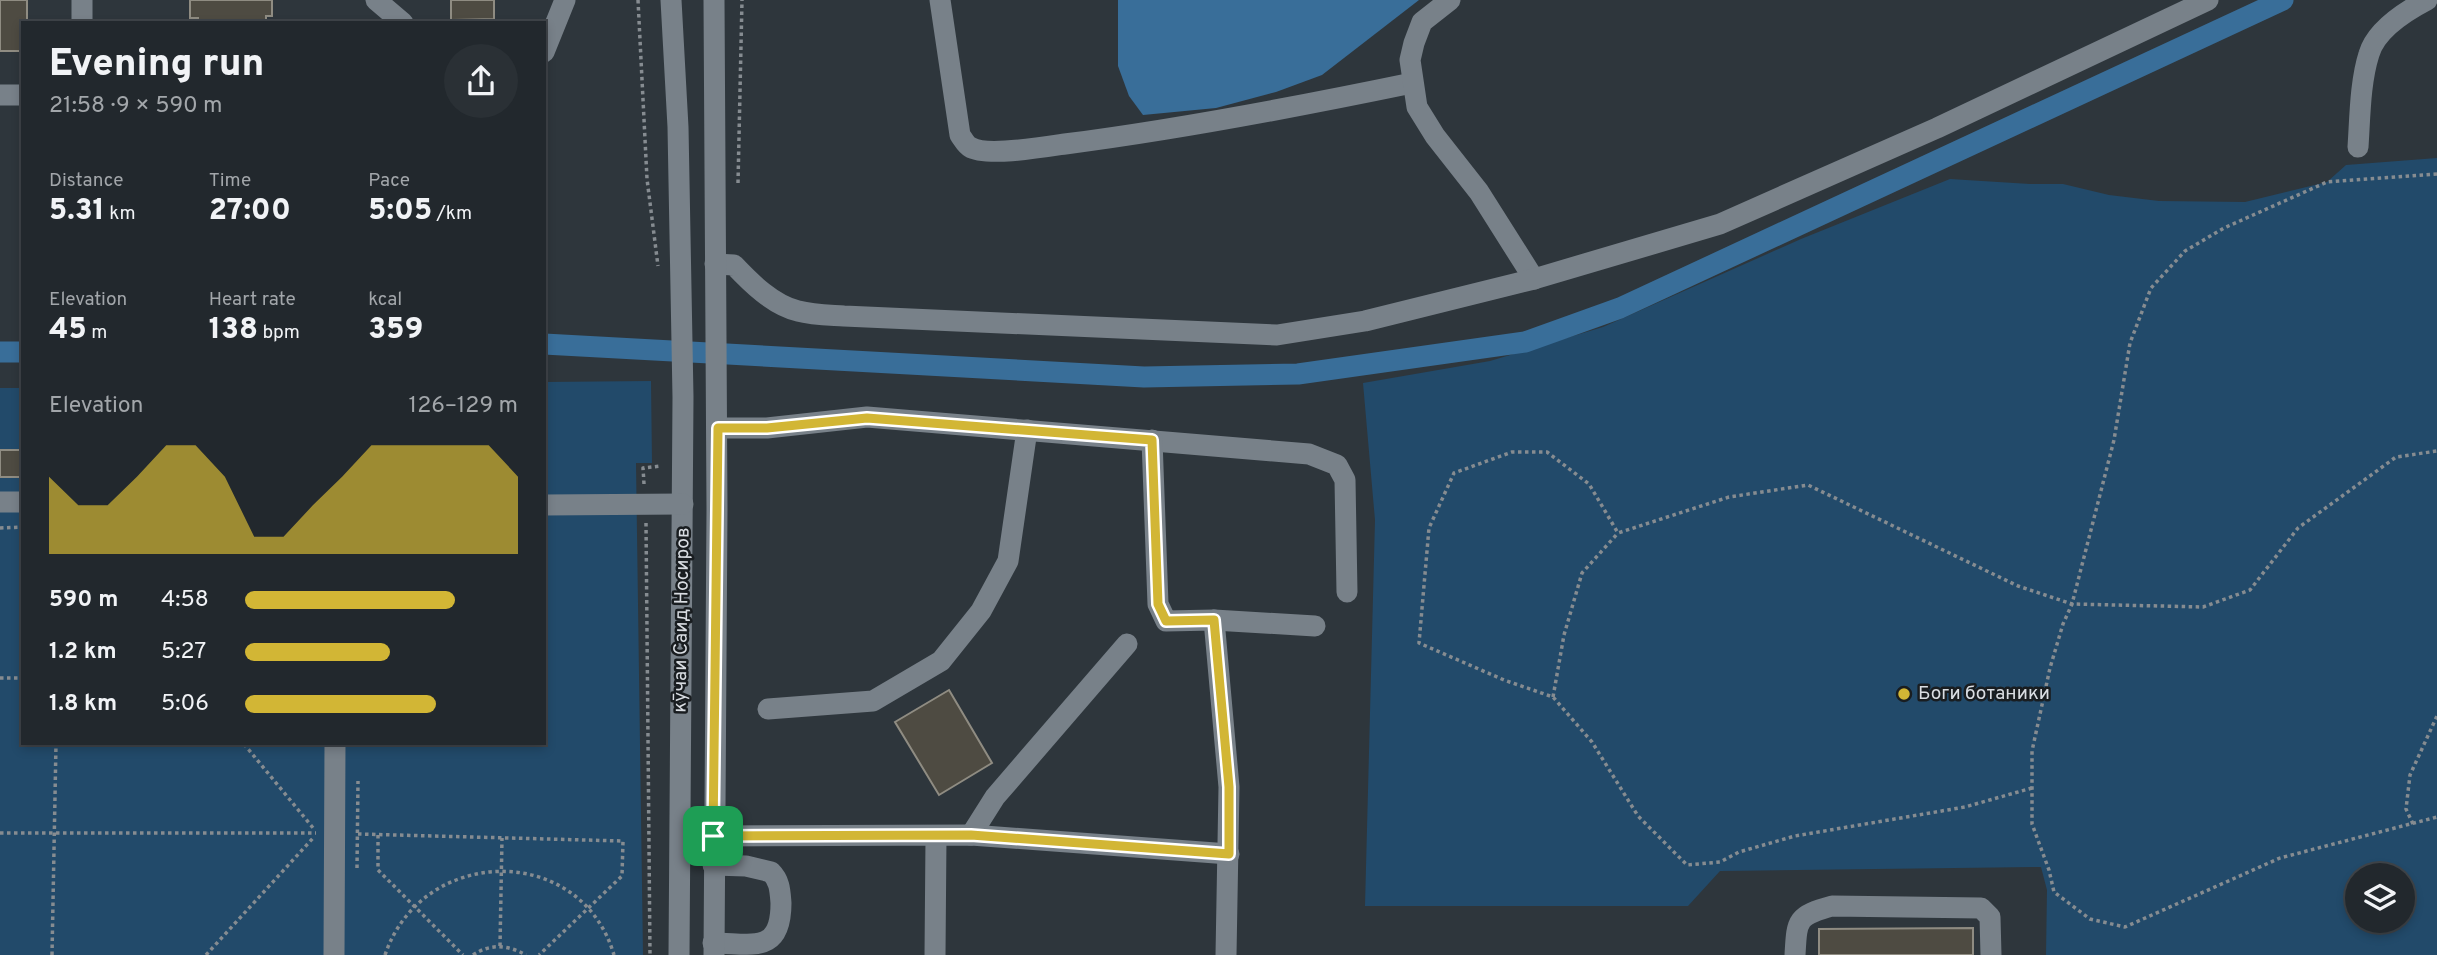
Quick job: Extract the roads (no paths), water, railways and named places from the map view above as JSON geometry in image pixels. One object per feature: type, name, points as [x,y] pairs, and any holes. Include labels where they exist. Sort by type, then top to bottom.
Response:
[{"type":"street","points":[[82,0],[82,21]]},
{"type":"street","points":[[376,0],[402,14]]},
{"type":"street","points":[[549,32],[565,0]]},
{"type":"street","name":"кӯчаи Саид Носиров","points":[[671,0],[677,117],[683,397],[679,955]]},
{"type":"street","name":"кӯчаи Саид Носиров","points":[[713,949],[718,428],[714,0]]},
{"type":"street","points":[[940,0],[960,135],[969,147],[982,150],[1015,150],[1148,134],[1253,116],[1412,83]]},
{"type":"street","points":[[1450,0],[1422,22],[1410,60],[1417,107],[1435,136],[1479,192],[1534,279]]},
{"type":"street","points":[[715,273],[734,265],[763,292],[797,311],[844,316],[1277,335],[1365,321],[1534,279],[1720,224],[1937,128],[2208,0]]},
{"type":"street","points":[[2358,146],[2369,52],[2383,32],[2408,10],[2427,0]]},
{"type":"street","points":[[0,95],[21,95]]},
{"type":"street","points":[[718,428],[767,428],[867,418],[1309,454],[1337,465],[1345,480],[1347,592]]},
{"type":"street","points":[[768,709],[873,701],[941,661],[981,611],[1008,561],[1027,430]]},
{"type":"street","points":[[1152,440],[1158,604],[1166,621],[1214,620],[1315,626]]},
{"type":"street","points":[[0,502],[21,502]]},
{"type":"street","points":[[546,505],[683,504]]},
{"type":"street","points":[[1214,620],[1229,787],[1226,955]]},
{"type":"street","points":[[971,835],[995,797],[1127,644]]},
{"type":"street","points":[[334,955],[335,745]]},
{"type":"street","points":[[713,836],[971,835],[1229,854]]},
{"type":"street","points":[[935,955],[936,837]]},
{"type":"street","points":[[679,874],[746,866],[771,872],[779,884],[779,927],[771,939],[713,949]]},
{"type":"street","points":[[1795,955],[1797,926],[1809,912],[1832,906],[1981,908],[1990,917],[1991,955]]},
{"type":"waterway","points":[[546,344],[1144,377],[1298,374],[1525,342],[1620,308],[2283,0]]},
{"type":"waterway","points":[[0,352],[21,352]]},
{"type":"place","name":"Боги ботаники","points":[[1904,694]]}]
